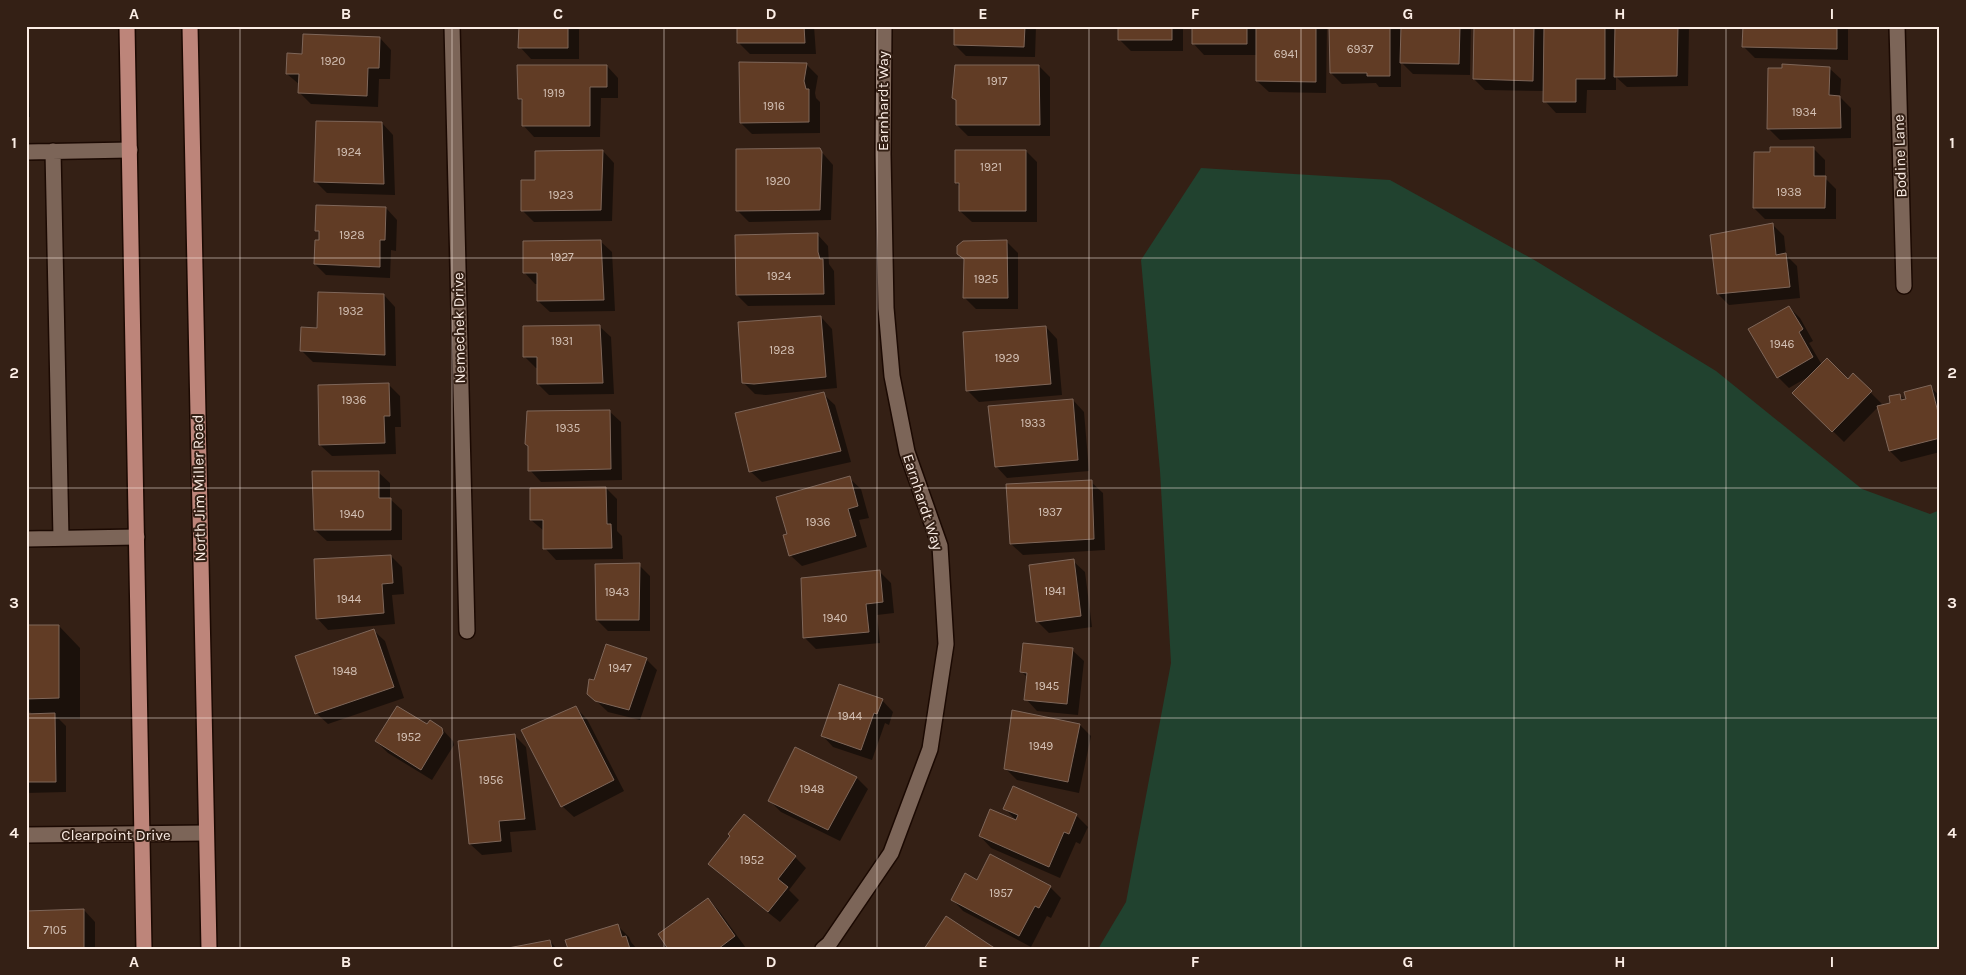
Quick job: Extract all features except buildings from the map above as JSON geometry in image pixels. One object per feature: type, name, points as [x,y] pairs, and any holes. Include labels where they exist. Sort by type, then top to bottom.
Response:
[{"type":"main road","points":[[128,26],[144,949]]},
{"type":"main road","name":"North Jim Miller Road","points":[[190,26],[208,949]]},
{"type":"street","name":"Nemechek Drive","points":[[452,26],[467,631]]},
{"type":"street","name":"Earnhardt Way","points":[[823,949],[830,944],[891,853],[930,749],[946,644],[940,546],[906,452],[892,376],[886,308],[883,154],[884,26]]},
{"type":"street","name":"Bodine Lane","points":[[1897,26],[1904,286]]},
{"type":"street","points":[[26,152],[130,150]]},
{"type":"street","points":[[54,151],[61,538]]},
{"type":"street","points":[[26,538],[137,537]]},
{"type":"street","name":"Clearpoint Drive","points":[[26,835],[206,833]]},
{"type":"green space","points":[[1201,168],[1390,180],[1536,261],[1716,371],[1862,489],[1930,514],[1940,510],[1940,949],[1098,949],[1126,902],[1171,663],[1160,471],[1141,260]]}]
